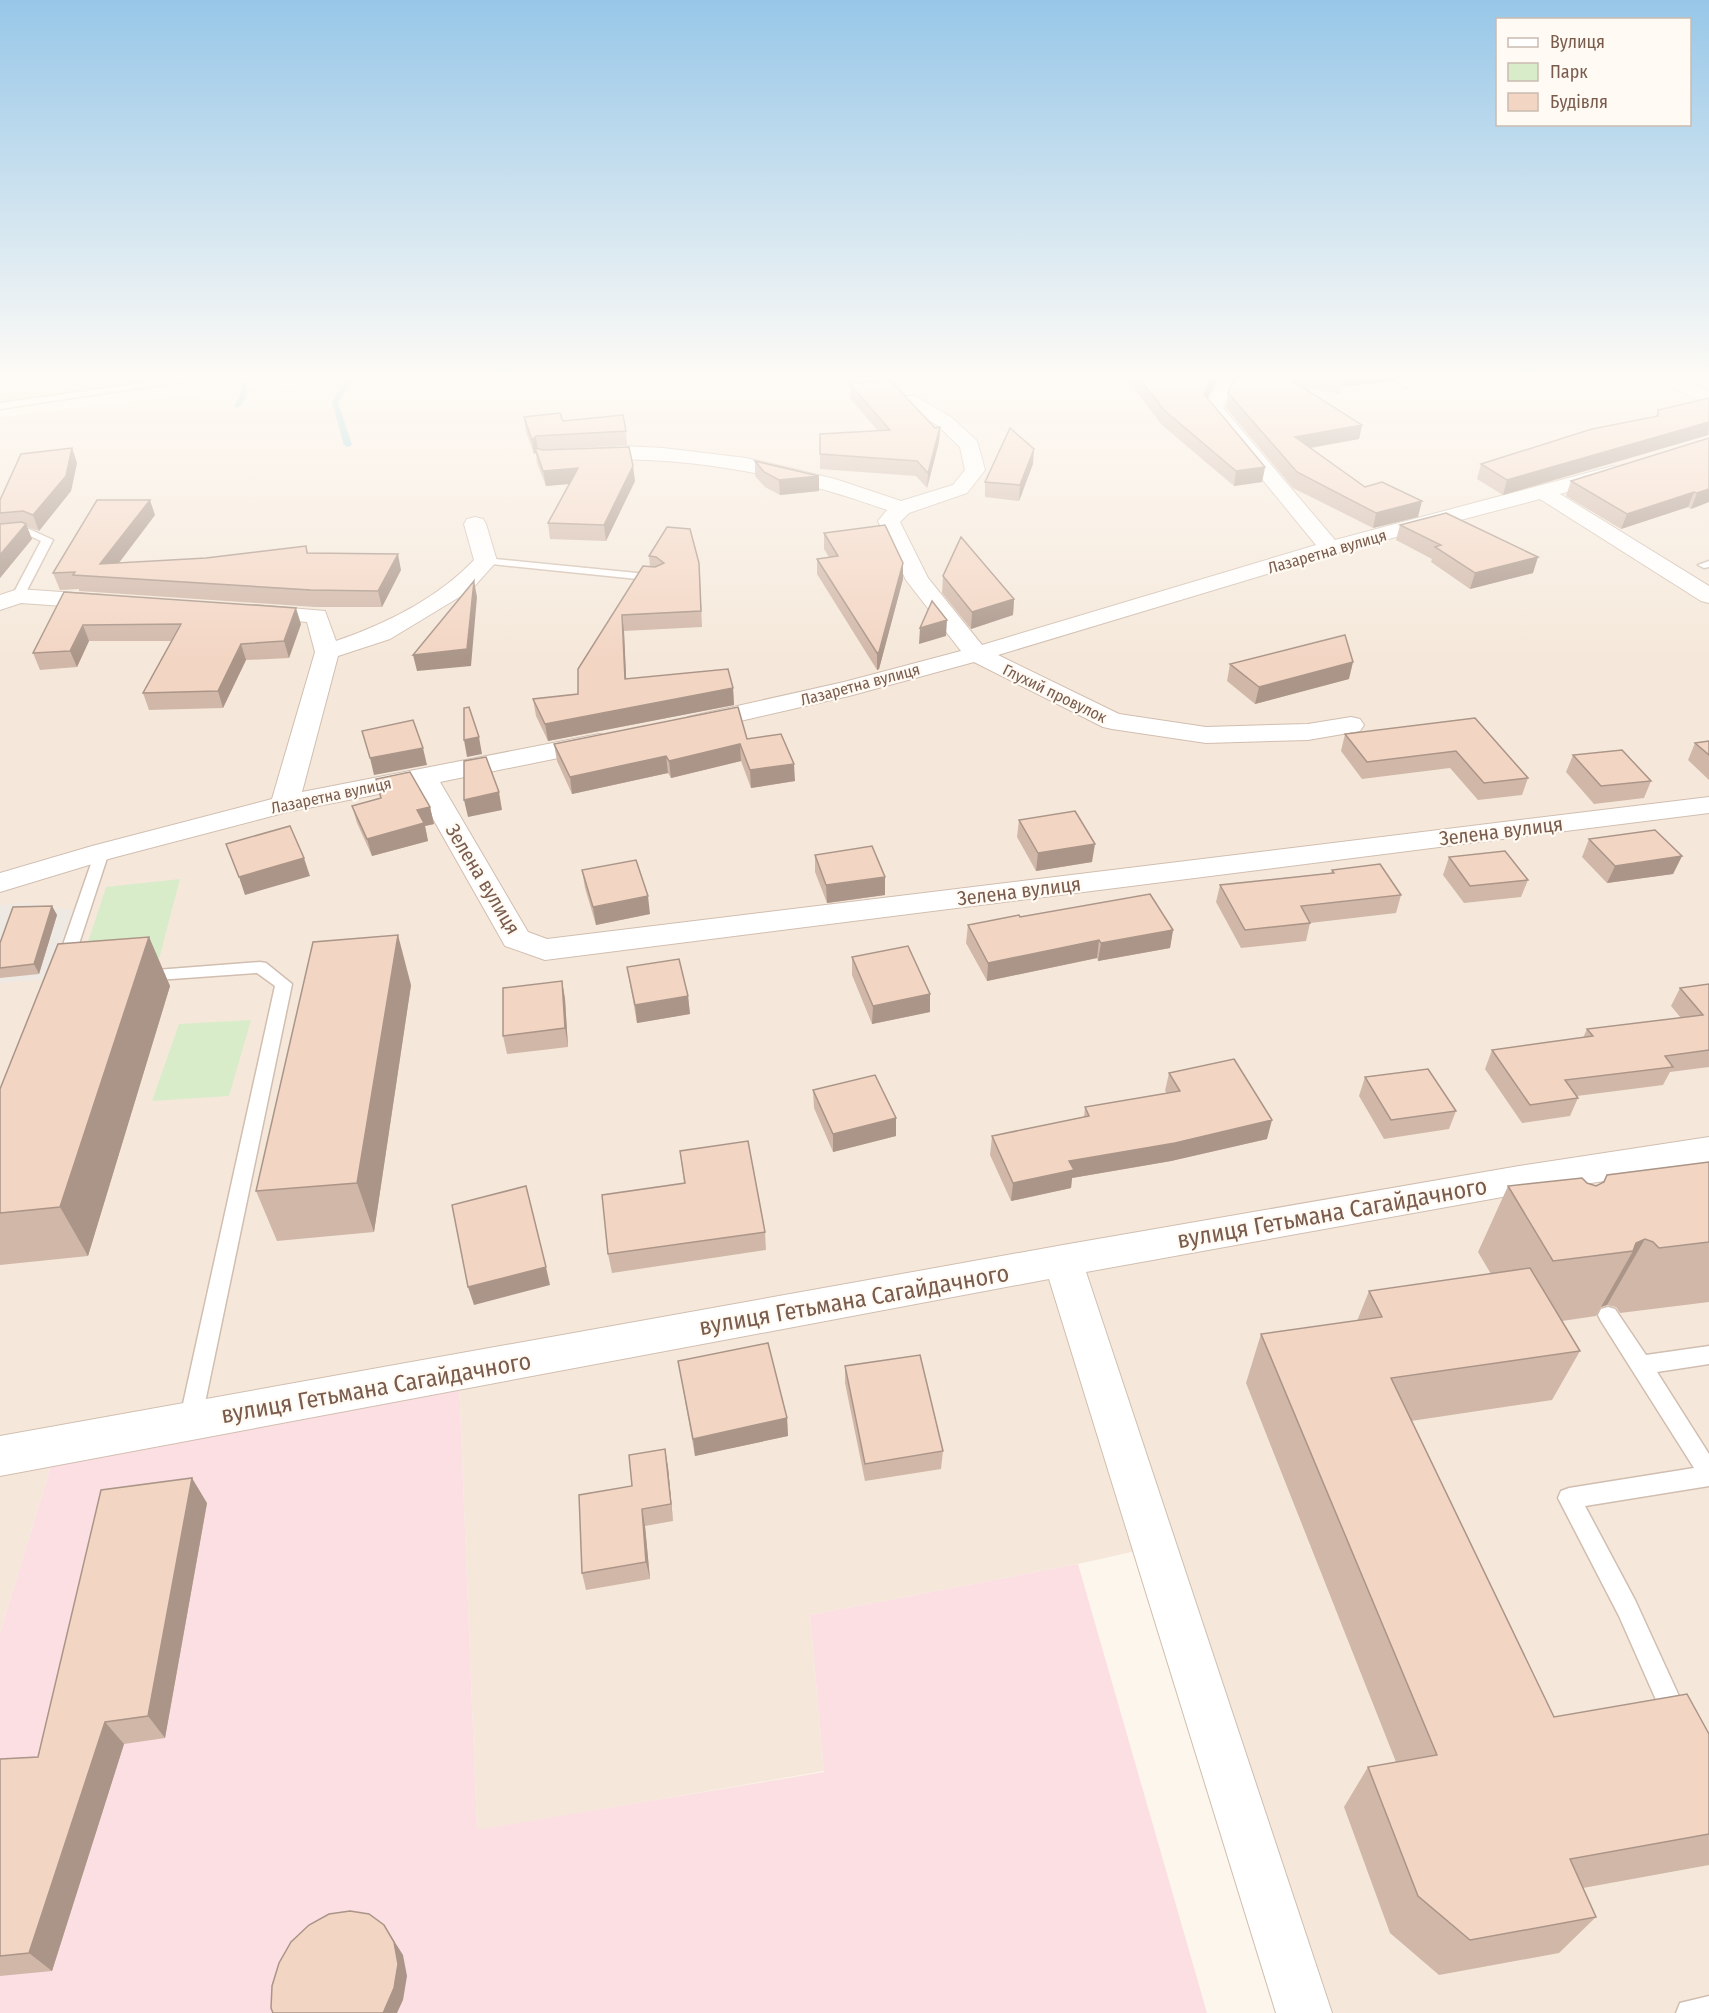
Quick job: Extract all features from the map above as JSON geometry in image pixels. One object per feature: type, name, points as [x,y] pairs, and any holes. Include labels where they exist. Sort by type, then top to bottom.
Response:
[{"type":"street","points":[[781,472],[856,490],[902,508]]},
{"type":"street","points":[[973,472],[960,489],[902,508],[889,521],[917,580],[976,654]]},
{"type":"street","points":[[1266,472],[1330,548]]},
{"type":"street","name":"Лазаретна вулиця","points":[[668,728],[750,712],[976,654],[1330,548],[1544,493],[1613,472]]},
{"type":"street","points":[[1544,493],[1709,596]]},
{"type":"street","points":[[327,652],[381,634],[464,585],[486,561],[476,524]]},
{"type":"street","points":[[9,600],[126,603]]},
{"type":"street","points":[[233,610],[317,616],[327,652],[285,804]]},
{"type":"street","name":"Глухий провулок","points":[[976,654],[1112,721],[1206,735],[1308,732],[1351,725]]},
{"type":"street","name":"Лазаретна вулиця","points":[[0,883],[102,852],[285,804],[622,737]]},
{"type":"street","name":"Зелена вулиця","points":[[423,776],[516,939],[545,950],[1709,805]]},
{"type":"street","name":"вулиця Гетьмана Сагайдачного","points":[[0,1456],[1063,1261],[1525,1189],[1709,1150]]},
{"type":"street","points":[[1063,1261],[1304,2013]]},
{"type":"lane","points":[[0,534],[29,532],[47,540],[9,600]]},
{"type":"lane","points":[[486,561],[657,578]]},
{"type":"lane","points":[[58,983],[102,852]]},
{"type":"lane","points":[[130,977],[260,967],[284,984],[190,1422]]},
{"type":"lane","points":[[1608,1315],[1709,1475],[1569,1498],[1627,1608],[1685,1734]]},
{"type":"lane","points":[[1641,1365],[1709,1355]]},
{"type":"lane","points":[[1690,2013],[1709,2010]]},
{"type":"shaded area","points":[[0,472],[1709,472],[1709,2013],[1304,2013],[1154,1547],[1078,1564],[810,1615],[824,1771],[477,1831],[459,1380],[54,1456],[0,1633]]},
{"type":"shaded area","points":[[26,903],[73,910],[48,979],[0,983],[0,905]]},
{"type":"shaded area","points":[[459,1380],[477,1830],[824,1772],[810,1615],[1078,1564],[1207,2013],[0,2013],[0,1633],[54,1456]]},
{"type":"green space","points":[[180,879],[159,959],[80,967],[106,887]]},
{"type":"green space","points":[[251,1020],[229,1096],[152,1101],[179,1024]]},
{"type":"building","points":[[13,472],[67,472],[66,476],[33,515],[23,511],[0,513],[0,500]]},
{"type":"building","points":[[576,472],[630,472],[604,525],[548,523]]},
{"type":"building","points":[[764,472],[802,472],[819,476],[779,480]]},
{"type":"building","points":[[990,472],[1025,472],[1020,485],[985,482]]},
{"type":"building","points":[[1297,472],[1344,472],[1365,487],[1382,482],[1422,501],[1376,513]]},
{"type":"building","points":[[1494,472],[1535,472],[1507,480]]},
{"type":"building","points":[[1600,472],[1709,472],[1709,489],[1627,514],[1571,481]]},
{"type":"building","points":[[97,500],[150,500],[100,564],[206,558],[306,546],[307,553],[398,554],[378,591],[311,590],[73,575],[75,572],[53,573]]},
{"type":"building","points":[[1446,513],[1538,557],[1475,573],[1435,547],[1441,545],[1400,525]]},
{"type":"building","points":[[22,522],[26,524],[0,555],[0,524]]},
{"type":"building","points":[[885,525],[903,563],[877,653],[817,559],[838,556],[824,533]]},
{"type":"building","points":[[667,527],[690,529],[699,563],[701,611],[622,615],[625,679],[728,669],[733,688],[545,724],[533,699],[578,694],[578,669],[643,566],[655,567],[664,563],[656,557],[649,556]]},
{"type":"building","points":[[961,537],[1014,599],[972,612],[943,576]]},
{"type":"building","points":[[474,581],[467,649],[413,655]]},
{"type":"building","points":[[64,592],[296,608],[284,641],[241,644],[218,691],[143,693],[181,624],[83,625],[70,651],[33,653]]},
{"type":"building","points":[[932,601],[947,620],[920,628]]},
{"type":"building","points":[[1345,635],[1353,662],[1259,687],[1230,664]]},
{"type":"building","points":[[469,707],[479,737],[464,740],[464,708]]},
{"type":"building","points":[[738,707],[747,739],[781,734],[794,764],[750,770],[740,744],[669,761],[666,756],[570,777],[554,744]]},
{"type":"building","points":[[1475,718],[1528,778],[1484,783],[1456,751],[1367,762],[1345,734]]},
{"type":"building","points":[[413,720],[423,748],[370,758],[362,731]]},
{"type":"building","points":[[1709,741],[1709,755],[1695,743]]},
{"type":"building","points":[[1622,750],[1651,781],[1601,786],[1573,755]]},
{"type":"building","points":[[486,757],[499,792],[464,800],[464,761]]},
{"type":"building","points":[[410,772],[430,807],[417,810],[424,823],[367,839],[352,806],[381,798],[376,779]]},
{"type":"building","points":[[1075,811],[1095,844],[1038,853],[1019,820]]},
{"type":"building","points":[[290,826],[304,858],[239,877],[226,844]]},
{"type":"building","points":[[1655,830],[1682,856],[1615,866],[1589,839]]},
{"type":"building","points":[[872,846],[885,877],[826,885],[815,855]]},
{"type":"building","points":[[1505,851],[1528,880],[1470,886],[1449,857]]},
{"type":"building","points":[[636,860],[648,896],[593,907],[582,870]]},
{"type":"building","points":[[1380,864],[1401,895],[1301,906],[1310,923],[1245,930],[1220,885],[1334,873],[1332,870]]},
{"type":"building","points":[[1150,894],[1173,930],[1101,943],[1099,940],[988,963],[968,925],[1019,915],[1020,917]]},
{"type":"building","points":[[52,906],[34,964],[0,968],[0,943],[13,907]]},
{"type":"building","points":[[398,935],[357,1183],[256,1191],[313,942]]},
{"type":"building","points":[[149,937],[60,1207],[0,1213],[0,1089],[58,944]]},
{"type":"building","points":[[908,946],[930,994],[873,1006],[852,957]]},
{"type":"building","points":[[679,959],[688,996],[635,1005],[627,967]]},
{"type":"building","points":[[562,981],[565,1028],[503,1036],[503,988]]},
{"type":"building","points":[[1709,984],[1709,1050],[1665,1056],[1673,1067],[1565,1080],[1578,1098],[1530,1105],[1492,1050],[1593,1036],[1587,1029],[1703,1015],[1680,988]]},
{"type":"building","points":[[1234,1059],[1272,1120],[1175,1143],[1069,1161],[1074,1170],[1013,1183],[992,1136],[1089,1116],[1085,1107],[1180,1091],[1169,1073]]},
{"type":"building","points":[[1428,1069],[1456,1111],[1391,1120],[1365,1077]]},
{"type":"building","points":[[875,1075],[896,1118],[833,1134],[813,1090]]},
{"type":"building","points":[[748,1141],[765,1232],[608,1254],[602,1195],[685,1183],[680,1151]]},
{"type":"building","points":[[1709,1162],[1709,1242],[1659,1248],[1653,1242],[1645,1239],[1636,1243],[1633,1251],[1553,1261],[1508,1186],[1582,1178],[1587,1183],[1596,1186],[1604,1182],[1607,1175]]},
{"type":"building","points":[[526,1186],[546,1267],[468,1287],[452,1205]]},
{"type":"building","points":[[1530,1268],[1580,1351],[1391,1378],[1554,1717],[1687,1694],[1709,1734],[1709,1834],[1570,1859],[1596,1917],[1470,1940],[1418,1896],[1368,1767],[1437,1755],[1261,1334],[1382,1317],[1369,1291]]},
{"type":"building","points":[[768,1343],[787,1418],[693,1439],[678,1361]]},
{"type":"building","points":[[920,1355],[943,1451],[865,1464],[845,1366]]},
{"type":"building","points":[[665,1449],[671,1504],[642,1509],[646,1562],[582,1573],[579,1495],[632,1486],[629,1455]]},
{"type":"building","points":[[192,1478],[148,1716],[105,1722],[29,1953],[0,1956],[0,1759],[38,1757],[101,1490]]},
{"type":"building","points":[[350,1911],[369,1914],[384,1925],[394,1942],[398,1964],[394,1988],[383,2013],[273,2013],[271,2008],[272,1986],[279,1963],[291,1942],[309,1925],[329,1914]]}]
